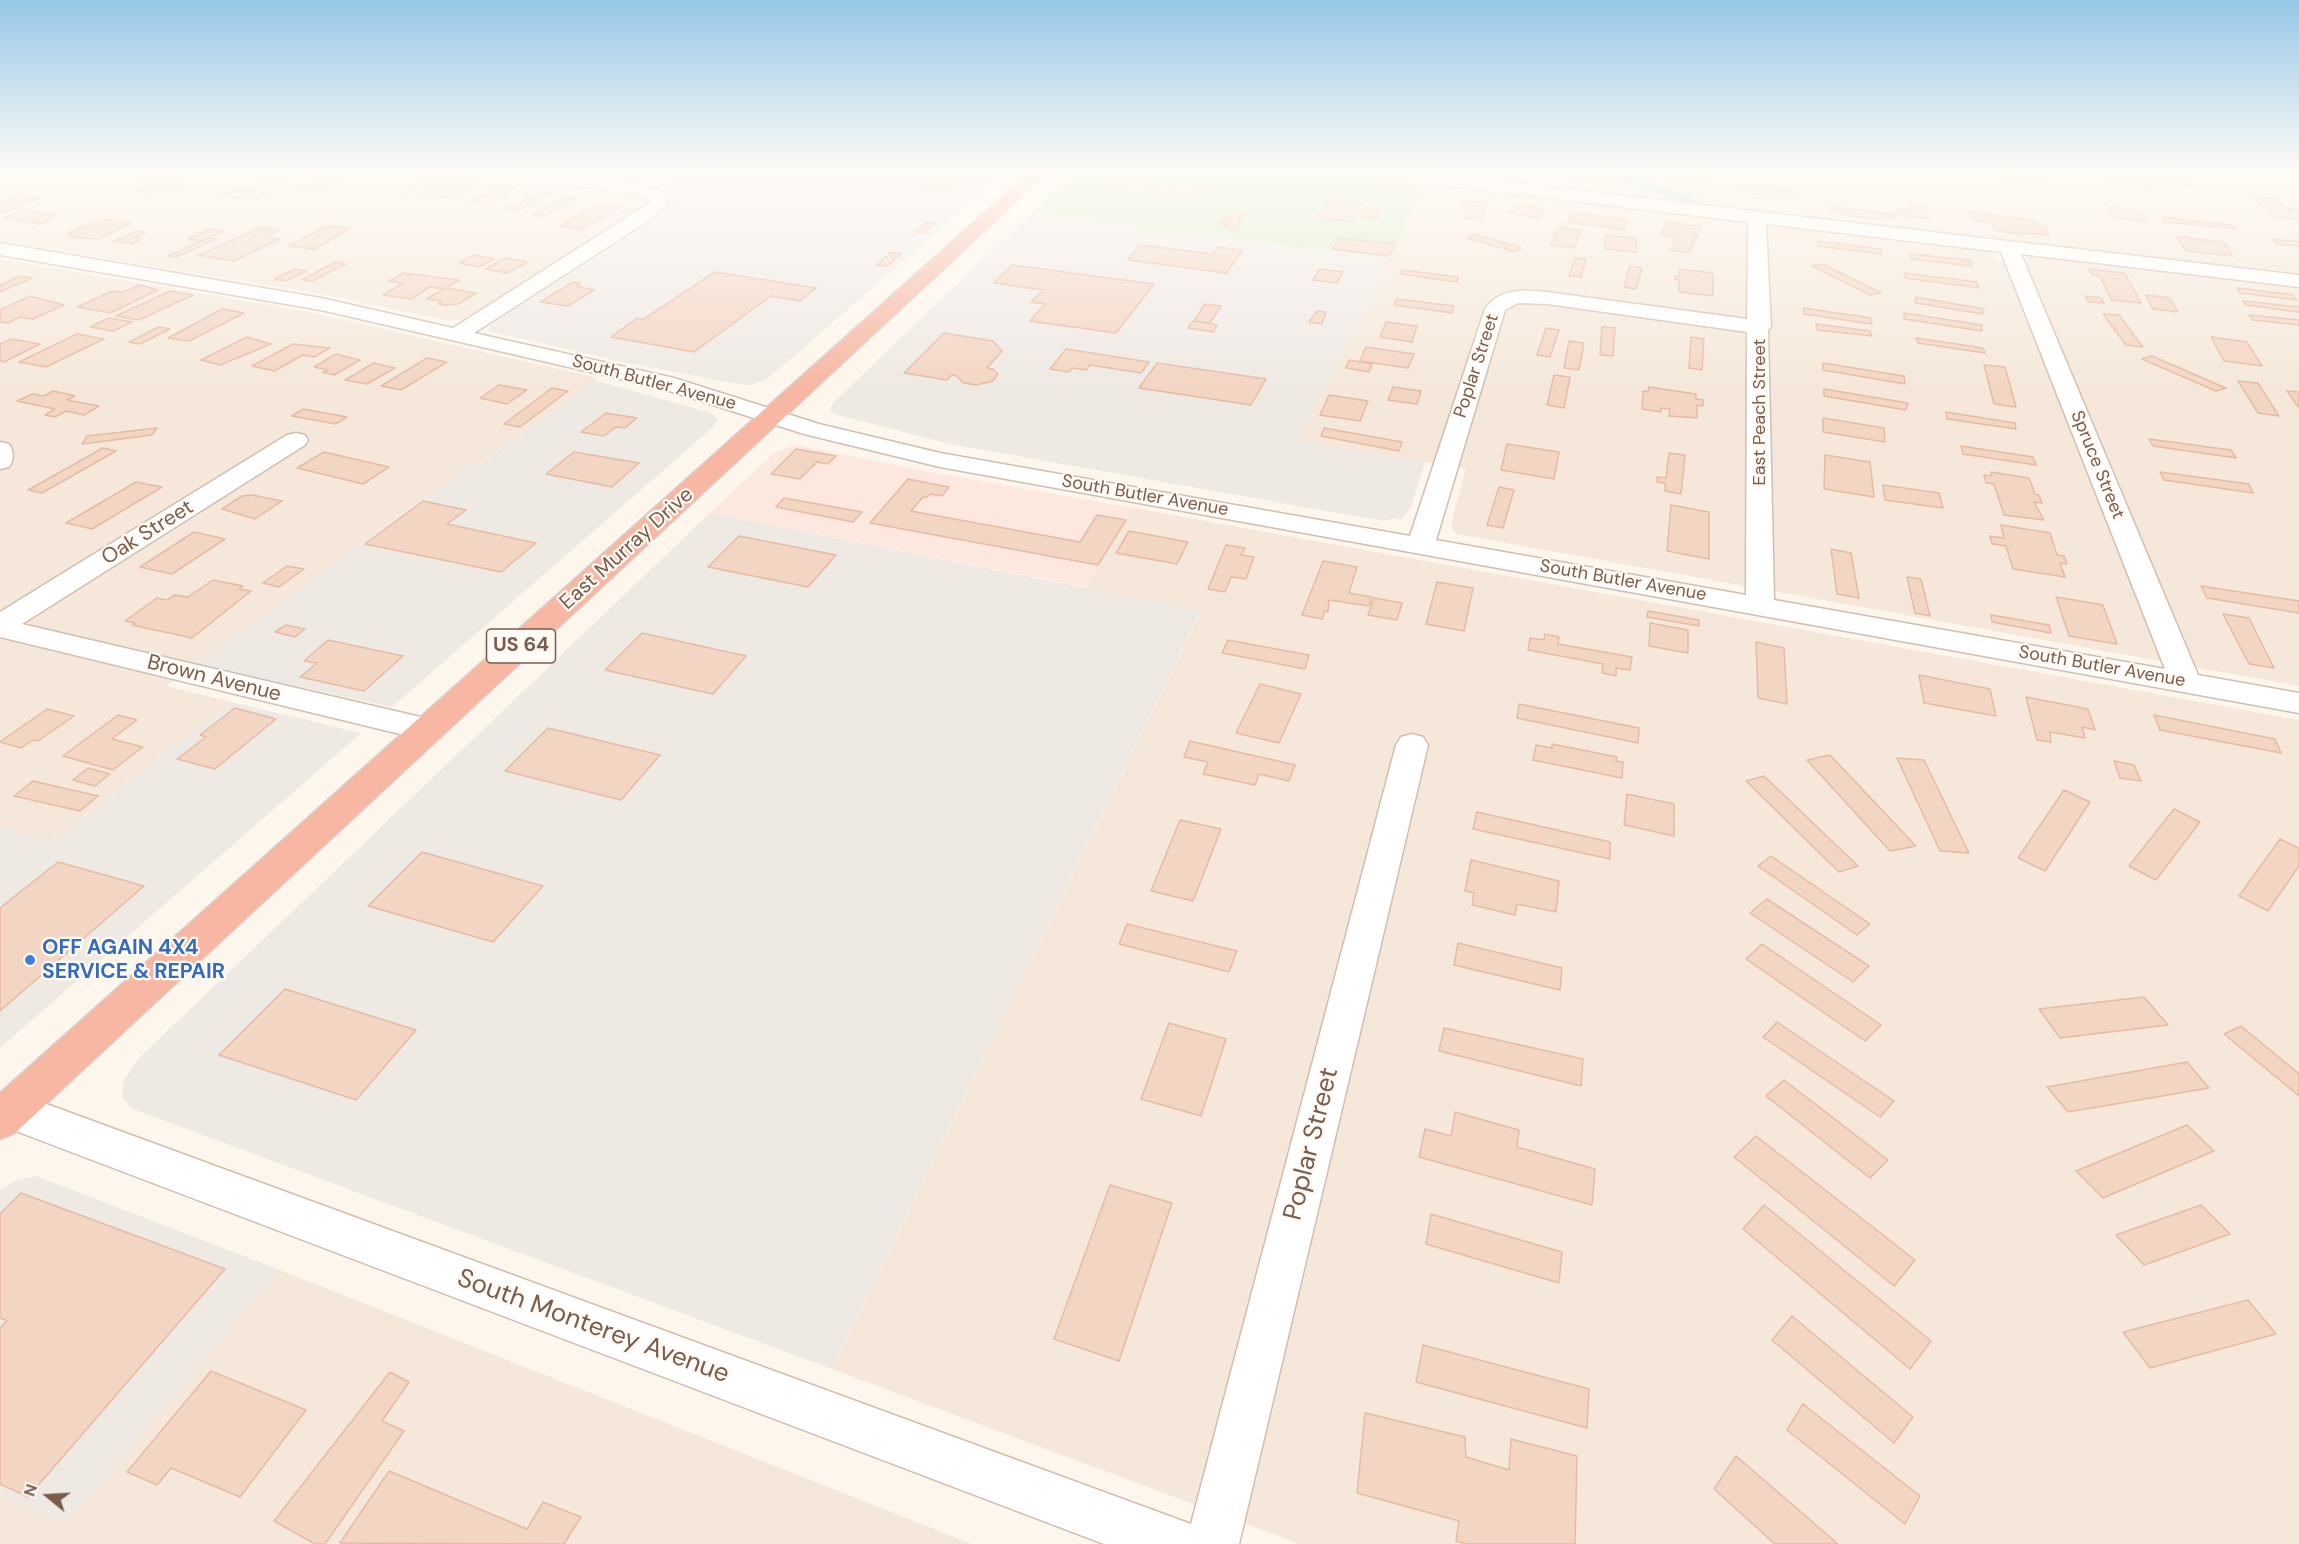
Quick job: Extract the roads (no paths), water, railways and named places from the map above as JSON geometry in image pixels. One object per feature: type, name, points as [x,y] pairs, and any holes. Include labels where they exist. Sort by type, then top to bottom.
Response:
[{"type":"highway","name":"East Murray Drive","points":[[6,1115],[962,243]]},
{"type":"street","points":[[456,335],[601,243]]},
{"type":"street","name":"East Peach Street","points":[[1758,243],[1760,606]]},
{"type":"street","points":[[1969,243],[2299,281]]},
{"type":"street","name":"Spruce Street","points":[[2009,248],[2186,683]]},
{"type":"street","name":"South Butler Avenue","points":[[0,249],[321,304],[666,382],[772,417],[940,460],[1421,544],[2299,703]]},
{"type":"street","name":"Poplar Street","points":[[1421,544],[1495,309],[1503,301],[1524,297],[1547,298],[1760,327]]},
{"type":"street","name":"Oak Street","points":[[0,627],[296,440]]},
{"type":"street","points":[[0,449],[0,462]]},
{"type":"street","name":"Brown Avenue","points":[[0,627],[429,730]]},
{"type":"street","name":"Poplar Street","points":[[1212,1544],[1412,745]]},
{"type":"street","name":"South Monterey Avenue","points":[[6,1115],[1175,1544]]},
{"type":"place","name":"OFF AGAIN 4X4 SERVICE & REPAIR","points":[[30,960]]}]
